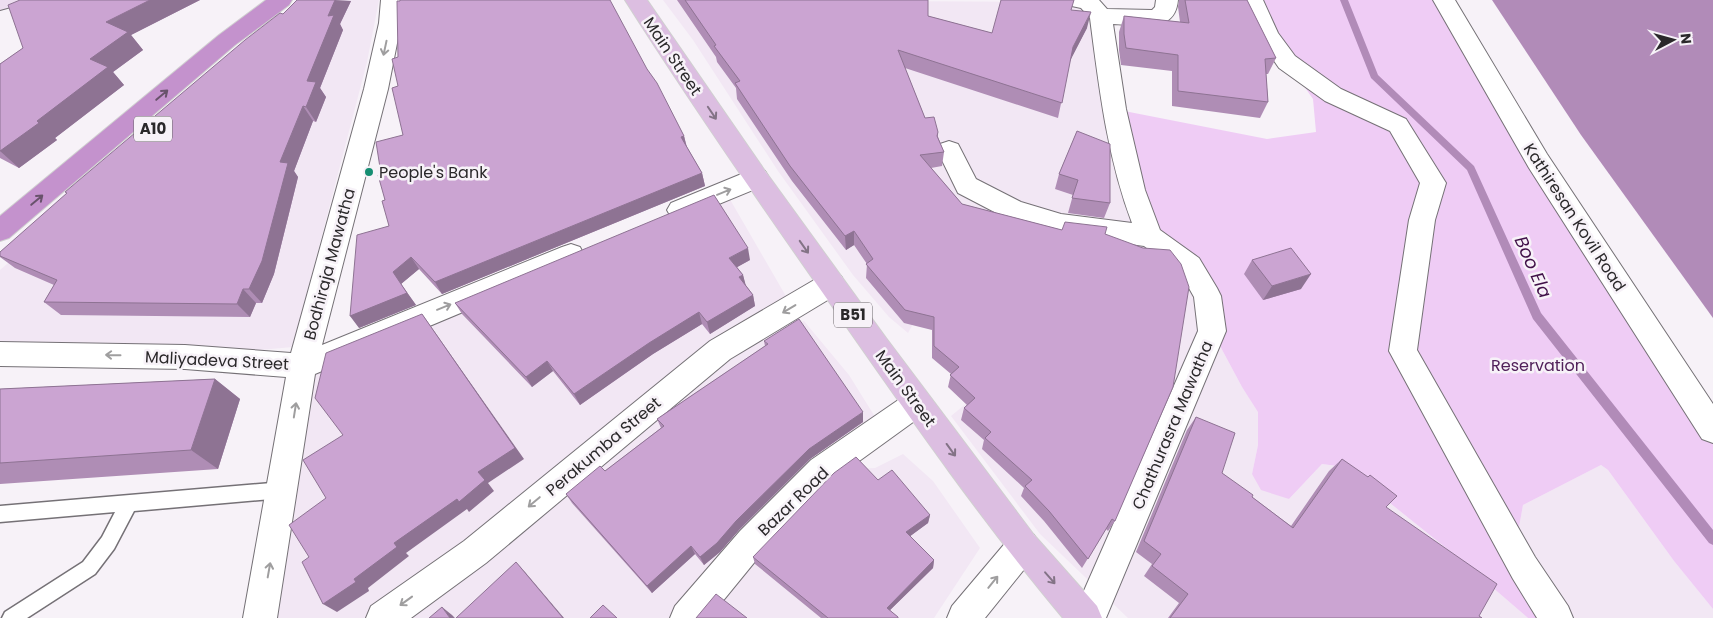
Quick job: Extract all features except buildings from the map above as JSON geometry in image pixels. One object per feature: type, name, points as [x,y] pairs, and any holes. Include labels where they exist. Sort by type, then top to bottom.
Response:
[{"type":"highway","name":"A10","points":[[4,242],[246,49],[291,3]]},
{"type":"main road","name":"Main Street","points":[[636,0],[830,284],[1022,546],[1085,618]]},
{"type":"street","points":[[0,3],[10,0]]},
{"type":"street","name":"Bodhiraja Mawatha","points":[[260,618],[283,490],[302,366],[376,90],[390,23],[392,0]]},
{"type":"street","points":[[949,150],[967,186],[1013,210],[1061,224],[1150,236],[1132,190],[1118,127],[1101,16],[1088,2],[1075,0]]},
{"type":"street","points":[[1101,16],[1157,18],[1166,10],[1167,0]]},
{"type":"street","points":[[1252,0],[1268,36],[1287,62],[1333,95],[1398,125],[1433,184],[1422,220],[1403,351],[1524,568],[1556,618]]},
{"type":"street","name":"Kathiresan Kovil Road","points":[[1444,0],[1538,161],[1713,429]]},
{"type":"street","points":[[656,220],[756,178]]},
{"type":"street","name":"Chathurasra Mawatha","points":[[1089,618],[1212,331],[1206,296],[1190,266],[1150,236]]},
{"type":"street","name":"Maliyadeva Street","points":[[0,354],[185,357],[302,366],[593,246]]},
{"type":"street","name":"Perakumba Street","points":[[383,618],[475,552],[720,350],[830,284]]},
{"type":"street","name":"Bazar Road","points":[[687,618],[751,542],[822,470],[917,403]]},
{"type":"street","points":[[964,618],[1022,546]]},
{"type":"lane","points":[[0,514],[283,490]]},
{"type":"lane","points":[[11,618],[89,568],[108,543],[129,503]]},
{"type":"shaded area","points":[[315,0],[379,0],[367,62],[293,347],[185,357],[0,354],[0,270]]},
{"type":"shaded area","points":[[663,0],[1088,2],[1114,109],[1190,266],[1212,331],[1242,387],[1259,412],[1258,445],[1252,474],[1289,499],[1322,464],[1345,467],[1456,556],[1528,618],[1128,618],[1040,534],[951,416],[1007,370],[928,297],[908,333],[889,317],[853,275],[778,171],[693,40]]},
{"type":"shaded area","points":[[1492,0],[1713,0],[1713,318],[1581,135]]},
{"type":"shaded area","points":[[728,196],[787,298],[722,349],[804,321],[849,375],[877,420],[823,470],[875,468],[903,454],[933,481],[980,548],[934,618],[260,618],[314,365]]},
{"type":"shaded area","points":[[1601,465],[1608,470],[1674,561],[1713,609],[1713,618],[1556,618],[1518,533],[1523,505]]},
{"type":"green space","name":"Reservation","points":[[1252,0],[1444,0],[1713,429],[1713,609],[1674,561],[1608,470],[1601,465],[1523,505],[1518,533],[1556,618],[1528,618],[1456,556],[1345,467],[1322,464],[1289,499],[1261,490],[1252,474],[1258,445],[1258,412],[1242,387],[1212,331],[1207,296],[1150,236],[1114,109],[1267,139],[1316,132],[1313,99],[1287,62]]},
{"type":"waterway","name":"Boo Ela","points":[[1344,0],[1374,76],[1471,168],[1537,316],[1713,539]]},
{"type":"place","name":"People's Bank","points":[[369,172]]}]
